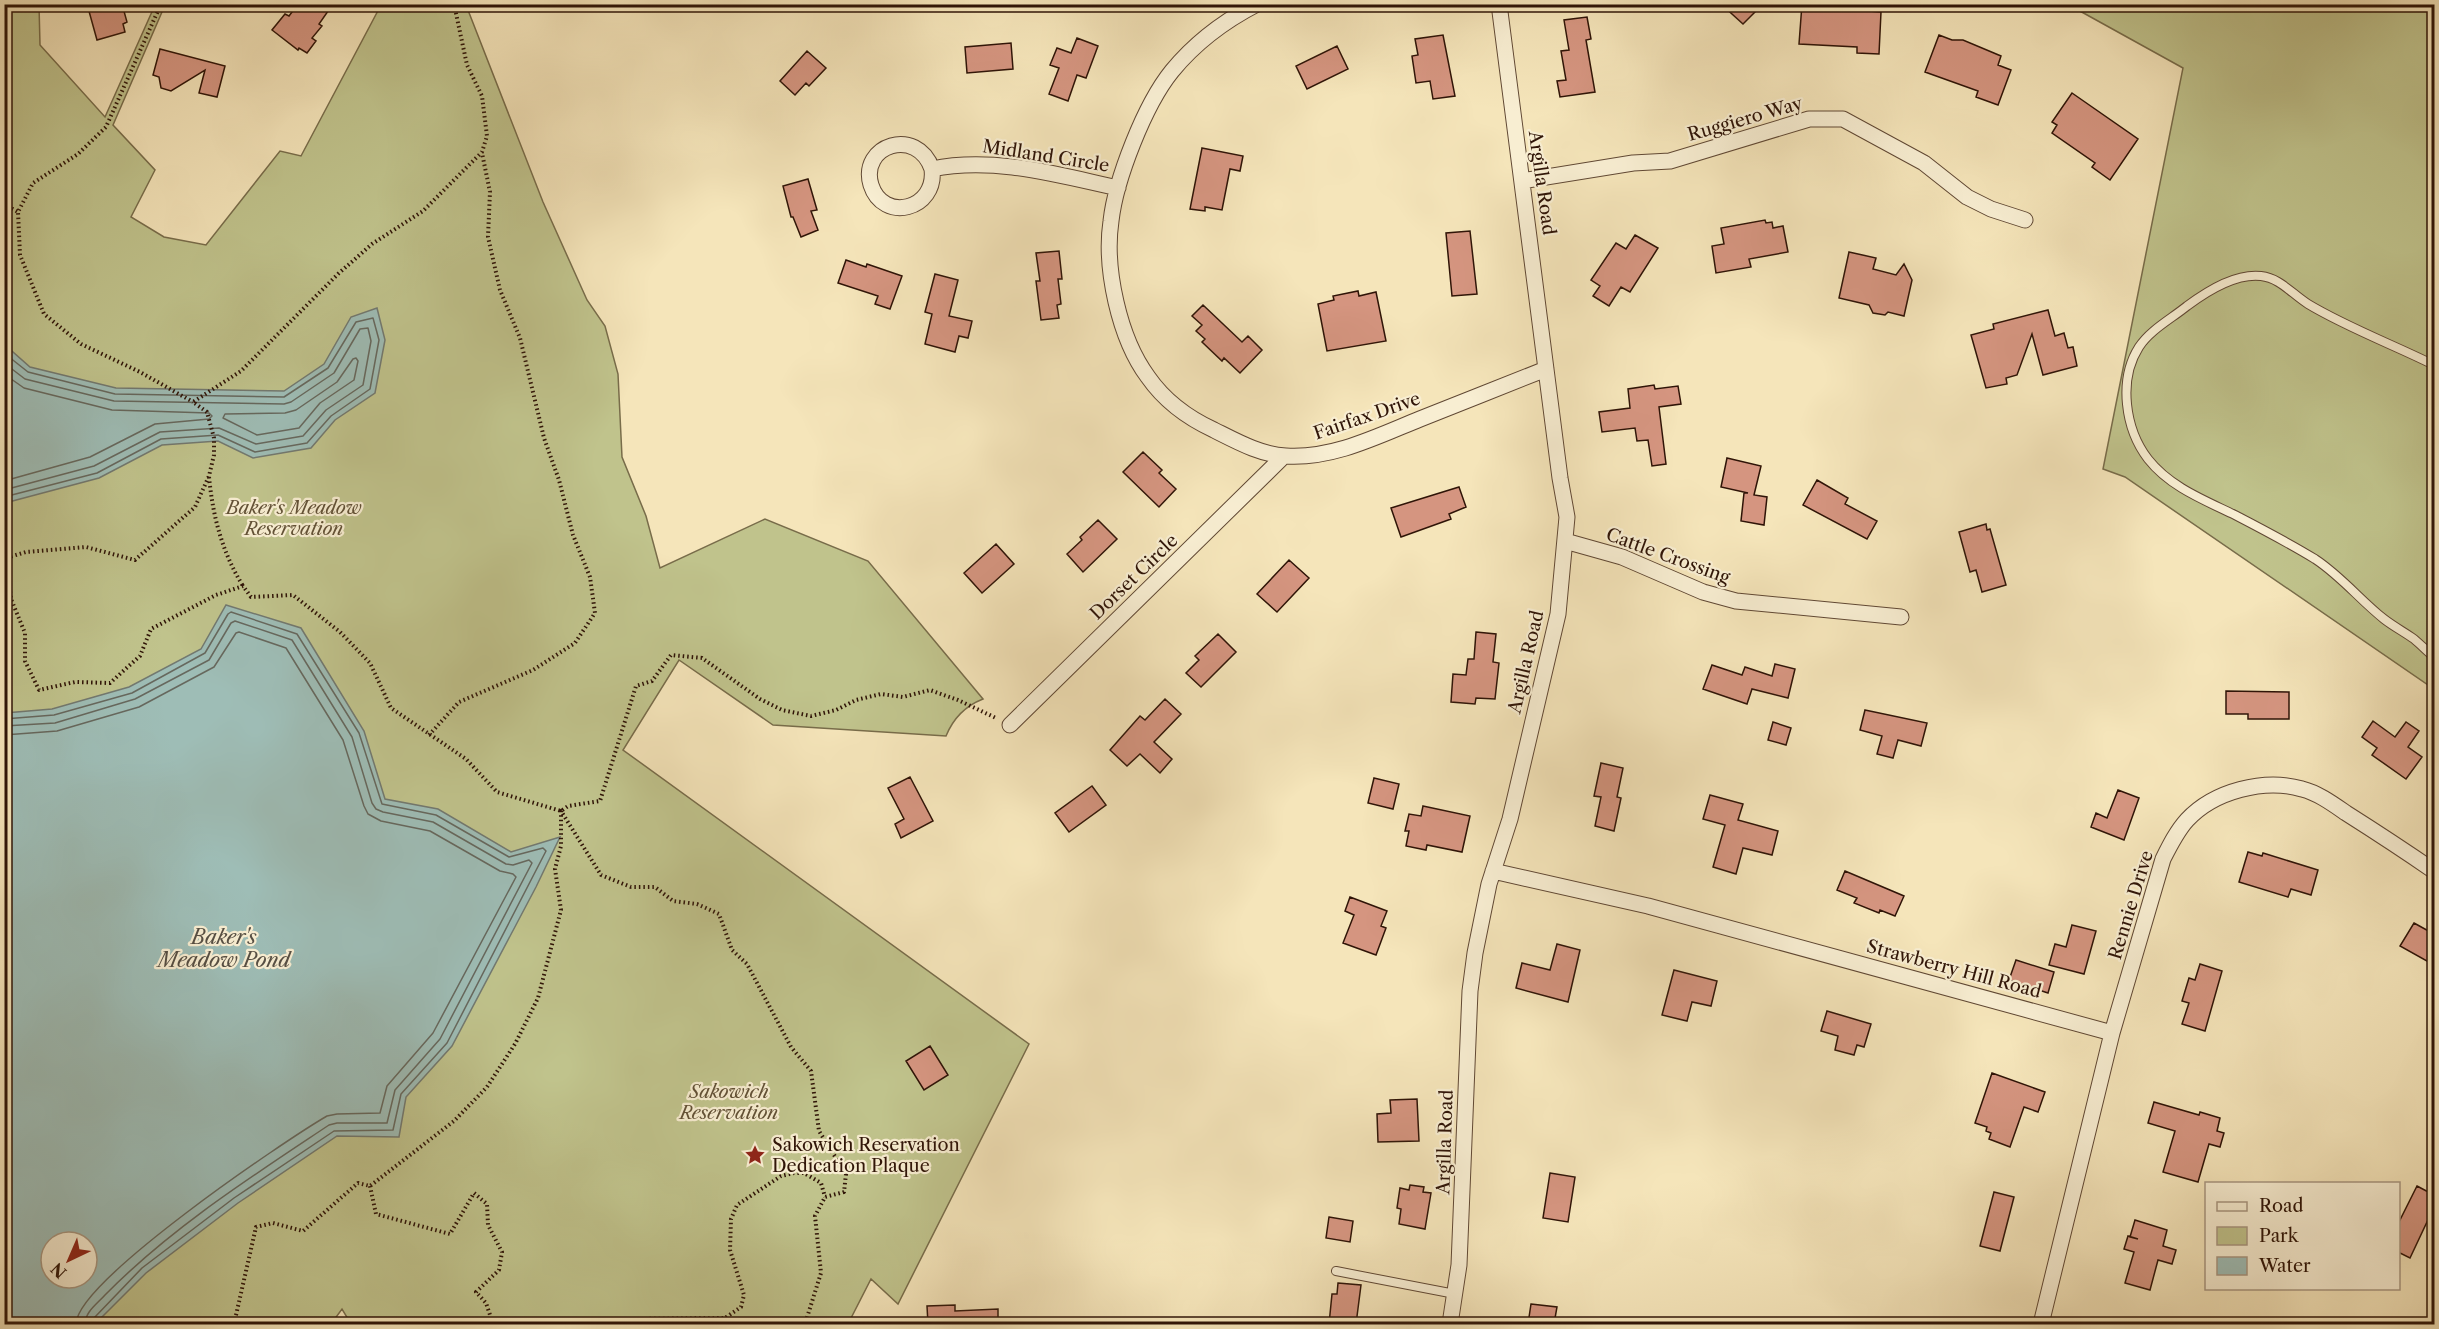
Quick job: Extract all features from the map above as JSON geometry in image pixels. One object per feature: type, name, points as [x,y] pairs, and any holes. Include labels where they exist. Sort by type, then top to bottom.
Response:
[{"type":"street","name":"Fairfax Drive","points":[[1257,4],[1224,23],[1204,39],[1171,73],[1158,92],[1137,134],[1118,188],[1110,224],[1114,290],[1127,336],[1147,376],[1162,394],[1205,426],[1259,450],[1284,456],[1311,455],[1360,443],[1546,369]]},
{"type":"street","name":"Argilla Road","points":[[1450,1324],[1460,1265],[1470,991],[1481,922],[1493,871],[1510,819],[1558,614],[1567,517],[1499,4]]},
{"type":"street","name":"Ruggiero Way","points":[[1522,181],[1633,163],[1670,160],[1809,119],[1843,119],[1924,163],[1967,197],[1990,209],[2025,220]]},
{"type":"street","points":[[902,144],[915,148],[926,156],[932,169],[932,182],[927,195],[910,207],[896,207],[884,202],[871,186],[870,173],[874,160],[891,145],[902,144]]},
{"type":"street","name":"Midland Circle","points":[[932,169],[952,164],[990,165],[1118,188]]},
{"type":"street","name":"Dorset Circle","points":[[1010,725],[1284,456]]},
{"type":"street","name":"Cattle Crossing","points":[[1565,541],[1622,557],[1703,592],[1736,602],[1901,617]]},
{"type":"street","name":"Rennie Drive","points":[[2112,1033],[2163,859],[2174,837],[2187,820],[2214,799],[2260,786],[2283,785],[2303,789],[2328,801],[2434,871]]},
{"type":"street","name":"Strawberry Hill Road","points":[[1493,871],[1648,906],[2112,1033]]},
{"type":"street","points":[[2041,1324],[2112,1033]]},
{"type":"lane","points":[[2434,365],[2307,303],[2279,282],[2263,276],[2250,276],[2223,284],[2205,293],[2151,334],[2138,348],[2127,384],[2130,421],[2137,440],[2149,460],[2162,473],[2183,489],[2257,526],[2315,560],[2339,577],[2384,619],[2416,640],[2434,657]]},
{"type":"lane","points":[[1336,1271],[1455,1294]]},
{"type":"path","points":[[161,4],[106,127],[78,154],[33,183],[18,212],[20,255],[44,314],[81,344],[140,372],[207,412],[214,438],[214,455],[209,476],[195,507],[135,560],[86,547],[26,552],[6,558],[11,599],[25,633],[26,661],[39,690],[75,681],[110,682],[140,656],[151,629],[216,595],[243,586]]},
{"type":"path","points":[[429,735],[459,702],[533,670],[575,644],[595,613],[590,577],[573,535],[559,480],[544,438],[520,338],[500,290],[488,237],[490,192],[482,152],[487,135],[482,96],[467,65],[454,4]]},
{"type":"path","points":[[193,402],[241,371],[338,274],[372,244],[423,211],[482,152]]},
{"type":"path","points":[[4,204],[18,212]]},
{"type":"path","points":[[209,476],[216,523],[229,564],[251,597],[293,595],[340,632],[370,663],[391,708],[466,759],[497,792],[561,811],[602,875],[631,887],[655,887],[673,901],[697,904],[719,914],[732,950],[747,964],[791,1047],[811,1071],[819,1131],[846,1174],[844,1192],[825,1197]]},
{"type":"path","points":[[561,811],[568,807],[600,801],[636,686],[652,681],[671,655],[702,658],[760,699],[782,710],[812,716],[836,710],[856,700],[881,694],[903,697],[930,690],[958,700],[1010,725]]},
{"type":"path","points":[[370,1186],[454,1121],[487,1087],[515,1044],[538,998],[561,910],[555,869],[561,846],[561,811]]},
{"type":"path","points":[[605,1324],[638,1319],[724,1317],[741,1307],[744,1295],[730,1250],[730,1219],[737,1205],[781,1176],[794,1173],[804,1173],[820,1183],[825,1197],[815,1216],[821,1273],[805,1324]]},
{"type":"path","points":[[234,1324],[256,1227],[273,1223],[303,1231],[358,1183],[370,1186]]},
{"type":"path","points":[[370,1186],[376,1214],[450,1234],[474,1193],[487,1204],[488,1225],[502,1252],[499,1270],[476,1292],[486,1303],[493,1324]]},
{"type":"green space","name":"Baker's Meadow Reservation","points":[[5,5],[39,5],[40,45],[105,117],[155,5],[165,5],[113,125],[155,170],[131,217],[164,237],[206,245],[280,151],[301,156],[381,5],[466,5],[543,202],[587,300],[605,326],[618,374],[622,457],[646,516],[660,568],[765,519],[868,561],[983,699],[960,714],[946,736],[773,725],[679,660],[623,750],[1029,1044],[898,1304],[871,1279],[848,1324],[351,1324],[342,1309],[331,1324],[5,1324]]},
{"type":"green space","points":[[2069,5],[2434,5],[2434,689],[2125,477],[2103,469],[2183,68]]},
{"type":"water","points":[[377,308],[385,340],[375,393],[335,420],[311,448],[253,458],[218,441],[162,445],[99,478],[5,503],[5,345],[30,367],[116,388],[284,391],[324,364],[351,317]]},
{"type":"water","name":"Baker's Meadow Pond","points":[[226,605],[301,628],[364,731],[385,799],[438,809],[511,852],[560,837],[452,1046],[406,1097],[399,1137],[337,1136],[238,1203],[146,1273],[95,1324],[5,1324],[5,713],[52,709],[129,687],[201,649]]},
{"type":"building","points":[[87,4],[122,4],[127,22],[123,24],[125,32],[97,40]]},
{"type":"building","points":[[298,4],[333,4],[319,24],[322,26],[312,38],[316,41],[307,53],[299,48],[298,50],[272,30],[285,14],[289,16]]},
{"type":"building","points":[[1721,4],[1763,4],[1743,24]]},
{"type":"building","points":[[1802,4],[1858,4],[1857,10],[1881,12],[1879,54],[1857,53],[1857,47],[1799,44]]},
{"type":"building","points":[[1587,17],[1591,39],[1586,40],[1595,92],[1560,97],[1557,81],[1566,80],[1561,51],[1569,50],[1564,20]]},
{"type":"building","points":[[1443,35],[1455,96],[1433,99],[1430,81],[1416,83],[1412,56],[1418,55],[1415,39]]},
{"type":"building","points":[[1939,35],[1952,40],[1963,40],[2001,56],[1998,65],[2011,70],[1998,105],[1976,97],[1978,91],[1925,72]]},
{"type":"building","points":[[1077,38],[1098,46],[1086,78],[1077,75],[1068,101],[1049,94],[1059,68],[1050,65],[1057,48],[1071,53]]},
{"type":"building","points":[[1011,43],[1013,69],[967,73],[965,47]]},
{"type":"building","points":[[1337,46],[1348,69],[1307,89],[1296,66]]},
{"type":"building","points":[[160,49],[225,66],[217,97],[199,93],[205,70],[171,91],[161,88],[159,77],[153,75]]},
{"type":"building","points":[[807,51],[826,68],[809,86],[806,83],[795,95],[780,81]]},
{"type":"building","points":[[2072,93],[2138,139],[2110,180],[2092,167],[2095,163],[2052,133],[2057,125],[2052,122]]},
{"type":"building","points":[[1202,148],[1243,156],[1240,171],[1230,169],[1222,210],[1205,207],[1205,211],[1190,209]]},
{"type":"building","points":[[808,179],[817,210],[811,211],[818,230],[801,237],[791,217],[783,186]]},
{"type":"building","points":[[1765,220],[1766,223],[1772,222],[1773,228],[1783,226],[1788,252],[1749,259],[1751,267],[1716,273],[1712,246],[1724,244],[1721,228]]},
{"type":"building","points":[[1470,231],[1477,294],[1452,296],[1446,233]]},
{"type":"building","points":[[1635,235],[1658,248],[1630,292],[1621,287],[1609,306],[1593,296],[1600,286],[1591,280],[1616,243],[1626,249]]},
{"type":"building","points":[[1059,251],[1062,279],[1058,279],[1061,304],[1057,305],[1059,318],[1041,320],[1036,281],[1040,281],[1036,253]]},
{"type":"building","points":[[1849,252],[1876,258],[1873,269],[1896,275],[1904,264],[1912,280],[1904,316],[1888,312],[1885,315],[1873,313],[1869,305],[1839,298]]},
{"type":"building","points":[[846,260],[866,267],[867,264],[902,276],[890,309],[875,304],[878,296],[838,283]]},
{"type":"building","points":[[935,274],[958,280],[949,316],[972,321],[968,338],[959,336],[955,352],[925,344],[932,314],[925,312]]},
{"type":"building","points":[[1358,291],[1359,296],[1376,292],[1386,341],[1327,351],[1318,304],[1334,300],[1333,296]]},
{"type":"building","points":[[1203,305],[1242,342],[1248,336],[1262,350],[1240,373],[1224,358],[1222,361],[1202,342],[1205,339],[1196,331],[1202,325],[1192,316]]},
{"type":"building","points":[[2048,310],[2055,336],[2064,333],[2068,348],[2073,347],[2077,366],[2043,375],[2032,334],[2017,375],[2006,378],[2007,384],[1986,388],[1971,335],[1994,329],[1993,324]]},
{"type":"building","points":[[1654,385],[1655,389],[1678,386],[1681,404],[1659,407],[1666,464],[1652,466],[1648,440],[1637,441],[1635,428],[1602,432],[1599,412],[1630,408],[1628,389]]},
{"type":"building","points":[[1143,452],[1162,470],[1159,473],[1176,489],[1159,507],[1123,472]]},
{"type":"building","points":[[1727,458],[1761,466],[1754,495],[1767,497],[1764,525],[1741,521],[1744,493],[1748,493],[1721,487]]},
{"type":"building","points":[[1817,480],[1848,498],[1845,504],[1877,521],[1867,539],[1803,505]]},
{"type":"building","points":[[1459,487],[1466,507],[1449,514],[1451,519],[1401,537],[1391,508]]},
{"type":"building","points":[[1098,520],[1117,539],[1083,572],[1067,554],[1082,540],[1080,537]]},
{"type":"building","points":[[1986,524],[1987,530],[1990,529],[2006,585],[1982,592],[1976,570],[1970,572],[1959,532]]},
{"type":"building","points":[[996,544],[1014,564],[982,593],[964,573]]},
{"type":"building","points":[[1289,560],[1309,578],[1277,612],[1257,594]]},
{"type":"building","points":[[1476,632],[1496,634],[1493,662],[1499,663],[1495,699],[1476,698],[1475,704],[1451,702],[1453,674],[1466,675],[1468,659],[1474,659]]},
{"type":"building","points":[[1218,634],[1236,652],[1201,687],[1186,673],[1199,660],[1195,656]]},
{"type":"building","points":[[1775,664],[1795,669],[1788,698],[1752,689],[1747,704],[1703,689],[1712,665],[1742,675],[1745,667],[1772,676]]},
{"type":"building","points":[[2226,691],[2289,692],[2289,719],[2248,719],[2248,714],[2226,714]]},
{"type":"building","points":[[1165,699],[1181,714],[1154,742],[1172,759],[1160,773],[1140,754],[1127,766],[1110,750],[1140,716],[1145,720]]},
{"type":"building","points":[[1865,710],[1927,723],[1921,746],[1898,740],[1893,758],[1877,754],[1882,736],[1860,730]]},
{"type":"building","points":[[2373,721],[2395,737],[2406,722],[2419,731],[2408,747],[2422,757],[2406,779],[2372,755],[2377,748],[2362,737]]},
{"type":"building","points":[[1773,722],[1791,728],[1786,745],[1768,740]]},
{"type":"building","points":[[1601,763],[1623,768],[1617,797],[1621,798],[1614,831],[1595,826],[1601,797],[1594,796]]},
{"type":"building","points":[[910,777],[933,821],[901,838],[895,824],[904,819],[888,788]]},
{"type":"building","points":[[1374,778],[1399,784],[1393,809],[1368,803]]},
{"type":"building","points":[[1092,786],[1106,805],[1069,832],[1055,813]]},
{"type":"building","points":[[2118,790],[2139,798],[2124,840],[2091,827],[2096,813],[2107,818]]},
{"type":"building","points":[[1710,795],[1743,804],[1738,820],[1778,831],[1772,855],[1743,848],[1736,874],[1713,867],[1725,825],[1703,819]]},
{"type":"building","points":[[1423,806],[1470,816],[1462,852],[1427,845],[1426,850],[1406,846],[1409,831],[1405,831],[1409,814],[1421,816]]},
{"type":"building","points":[[2248,852],[2262,856],[2263,853],[2318,870],[2311,895],[2291,889],[2288,897],[2239,882]]},
{"type":"building","points":[[1845,871],[1904,896],[1895,916],[1880,910],[1879,913],[1854,903],[1857,898],[1837,890]]},
{"type":"building","points":[[1350,897],[1387,911],[1381,926],[1386,928],[1376,955],[1343,943],[1354,915],[1345,911]]},
{"type":"building","points":[[2414,923],[2434,934],[2434,965],[2400,946]]},
{"type":"building","points":[[2072,925],[2096,931],[2084,974],[2049,965],[2055,944],[2066,947]]},
{"type":"building","points":[[1557,944],[1580,950],[1568,1002],[1516,988],[1522,963],[1550,970]]},
{"type":"building","points":[[2016,960],[2054,972],[2048,993],[2009,980]]},
{"type":"building","points":[[2200,964],[2222,971],[2205,1031],[2182,1024],[2189,1003],[2182,1001],[2189,978],[2195,980]]},
{"type":"building","points":[[1674,970],[1717,981],[1711,1006],[1692,1002],[1687,1021],[1662,1015]]},
{"type":"building","points":[[1827,1011],[1871,1024],[1864,1047],[1857,1045],[1854,1055],[1835,1050],[1838,1036],[1821,1031]]},
{"type":"building","points":[[930,1046],[948,1075],[924,1090],[906,1061]]},
{"type":"building","points":[[1992,1073],[2045,1092],[2038,1112],[2024,1107],[2010,1147],[1989,1139],[1991,1133],[1986,1131],[1987,1127],[1975,1123]]},
{"type":"building","points":[[1417,1099],[1419,1141],[1378,1142],[1377,1114],[1391,1113],[1390,1100]]},
{"type":"building","points":[[2154,1102],[2199,1115],[2200,1112],[2220,1118],[2217,1131],[2224,1133],[2220,1147],[2209,1144],[2198,1182],[2163,1172],[2175,1131],[2148,1123]]},
{"type":"building","points":[[1550,1173],[1575,1177],[1568,1222],[1543,1218]]},
{"type":"building","points":[[1410,1185],[1424,1187],[1423,1192],[1431,1193],[1425,1229],[1399,1224],[1401,1209],[1397,1208],[1400,1188],[1409,1190]]},
{"type":"building","points":[[2417,1186],[2434,1195],[2434,1207],[2410,1258],[2400,1253],[2400,1220]]},
{"type":"building","points":[[1994,1192],[2014,1197],[2000,1251],[1980,1246]]},
{"type":"building","points":[[1329,1217],[1353,1221],[1350,1242],[1326,1238]]},
{"type":"building","points":[[2135,1220],[2167,1230],[2163,1246],[2176,1250],[2172,1264],[2158,1260],[2150,1290],[2125,1283],[2134,1252],[2124,1249],[2128,1236],[2130,1237]]},
{"type":"building","points":[[1338,1283],[1361,1285],[1356,1324],[1329,1324],[1332,1294],[1337,1294]]},
{"type":"building","points":[[1531,1304],[1557,1307],[1554,1324],[1528,1324]]},
{"type":"building","points":[[955,1305],[955,1311],[998,1309],[998,1324],[928,1324],[927,1306]]},
{"type":"place","name":"Sakowich Reservation Dedication Plaque","points":[[755,1155]]},
{"type":"park label","name":"Sakowich Reservation","points":[[729,1102]]}]
